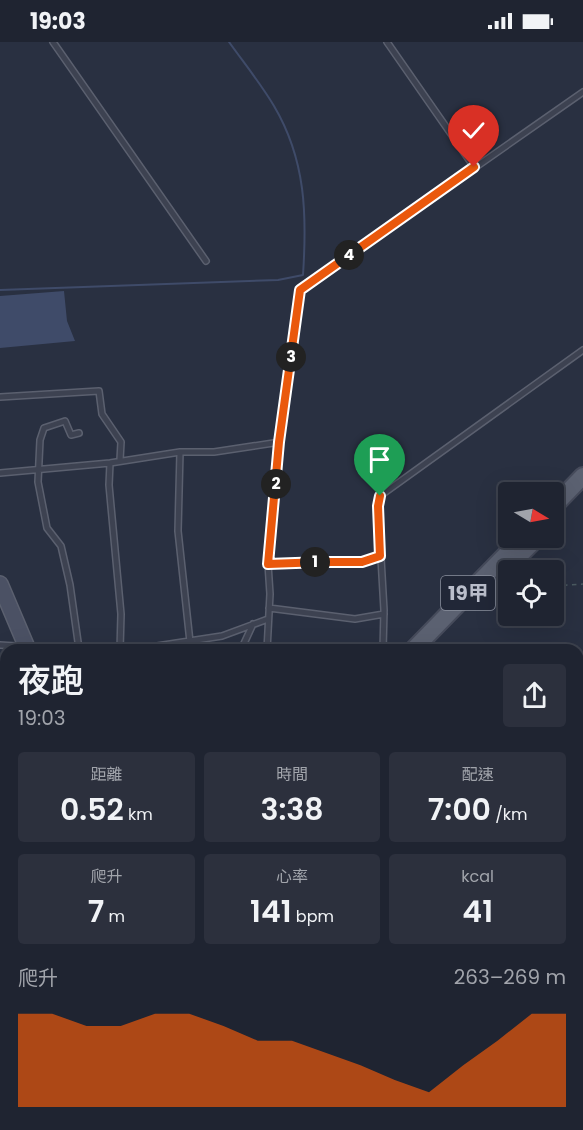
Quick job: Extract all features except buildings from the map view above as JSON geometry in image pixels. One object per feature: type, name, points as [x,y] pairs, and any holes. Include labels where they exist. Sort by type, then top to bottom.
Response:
[{"type":"main road","points":[[564,496],[583,476]]},
{"type":"main road","points":[[564,511],[583,491]]},
{"type":"main road","name":"19甲","points":[[418,644],[512,548]]},
{"type":"main road","name":"19甲","points":[[434,644],[527,548]]},
{"type":"street","points":[[0,584],[25,644]]},
{"type":"lane","points":[[53,42],[206,261]]},
{"type":"lane","points":[[387,42],[474,167]]},
{"type":"lane","points":[[267,644],[268,564],[279,442],[300,290],[583,92]]},
{"type":"lane","points":[[383,644],[384,614],[378,506],[380,496],[583,350]]},
{"type":"lane","points":[[0,397],[99,391],[102,414],[120,442],[120,460]]},
{"type":"lane","points":[[78,644],[70,585],[61,546],[47,528],[38,482],[38,470],[40,440],[44,428],[65,421],[71,435],[79,433]]},
{"type":"lane","points":[[0,473],[110,463],[180,452],[214,452],[279,442]]},
{"type":"lane","points":[[180,452],[178,531],[190,642]]},
{"type":"lane","points":[[110,463],[109,485],[121,614],[120,644]]},
{"type":"lane","points":[[268,564],[362,562],[380,556]]},
{"type":"lane","points":[[269,608],[356,619],[384,614]]},
{"type":"lane","points":[[175,644],[222,636],[268,619]]},
{"type":"lane","points":[[244,644],[253,624]]},
{"type":"path","points":[[564,585],[583,584]]},
{"type":"water","points":[[64,291],[67,321],[75,341],[0,348],[0,296]]},
{"type":"waterway","points":[[0,290],[278,280],[303,275],[304,209],[293,147],[274,106],[229,42]]},
{"type":"route","points":[[380,496],[378,506],[380,556],[362,562],[268,564],[279,442],[300,290],[474,167]]}]
